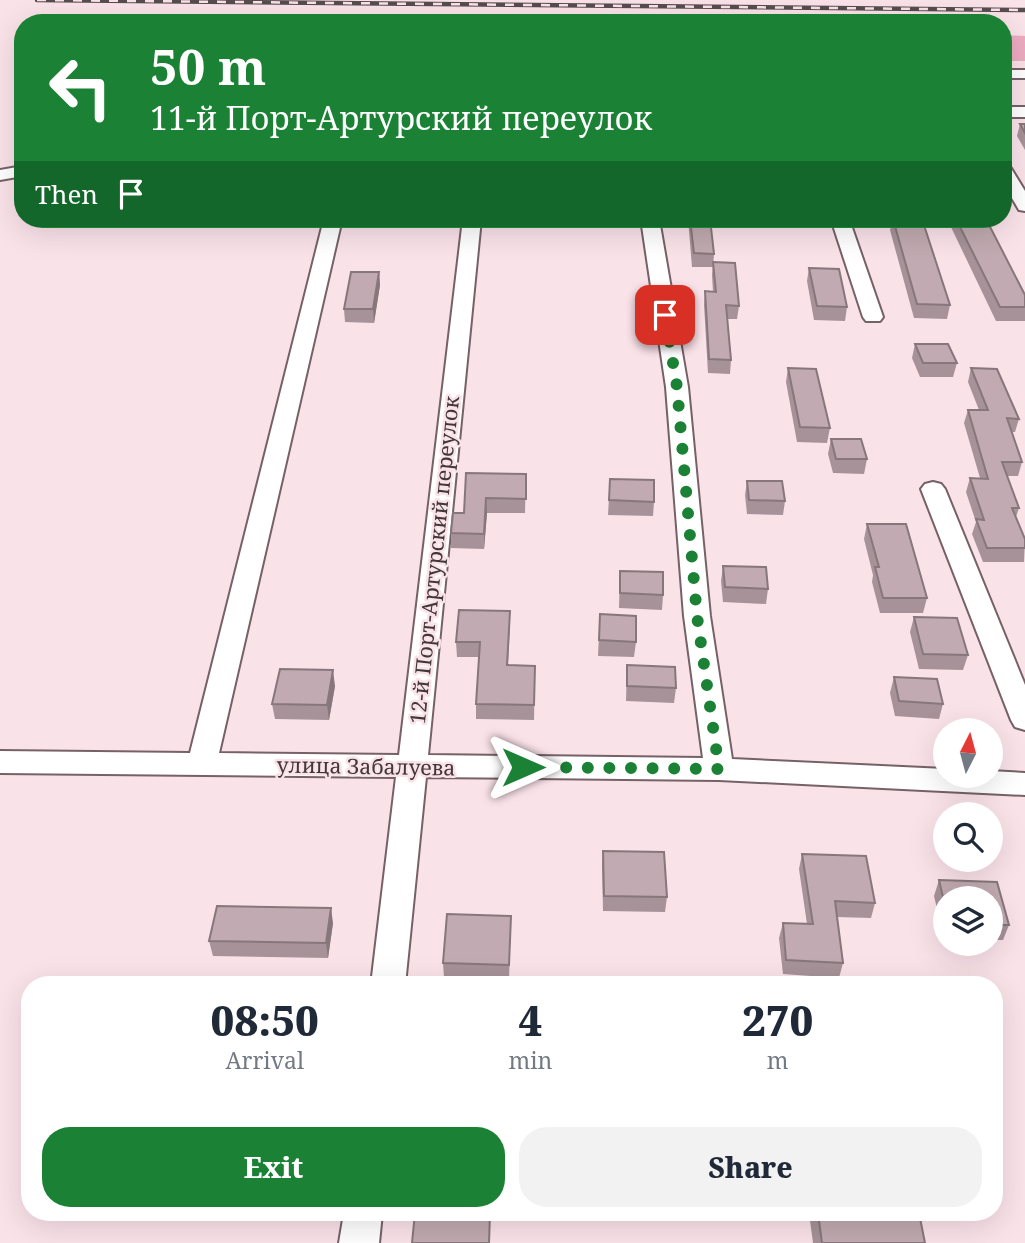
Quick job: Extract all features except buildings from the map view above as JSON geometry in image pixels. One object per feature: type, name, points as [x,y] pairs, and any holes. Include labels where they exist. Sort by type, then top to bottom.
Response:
[{"type":"street","points":[[1012,184],[1025,206]]},
{"type":"street","points":[[202,765],[331,228]]},
{"type":"street","name":"12-й Порт-Артурский переулок","points":[[389,976],[471,228]]},
{"type":"street","points":[[651,228],[677,387],[697,616],[719,769]]},
{"type":"street","points":[[843,228],[873,317]]},
{"type":"street","points":[[933,489],[1025,720]]},
{"type":"street","name":"улица Забалуева","points":[[0,762],[719,769],[1025,784]]},
{"type":"street","points":[[359,1243],[362,1221]]},
{"type":"shaded area","points":[[1012,35],[1025,36],[1025,61],[1012,61]]},
{"type":"railway","points":[[37,0],[1025,10]]},
{"type":"route","points":[[523,767],[719,769],[697,616],[677,387],[665,315]]}]
